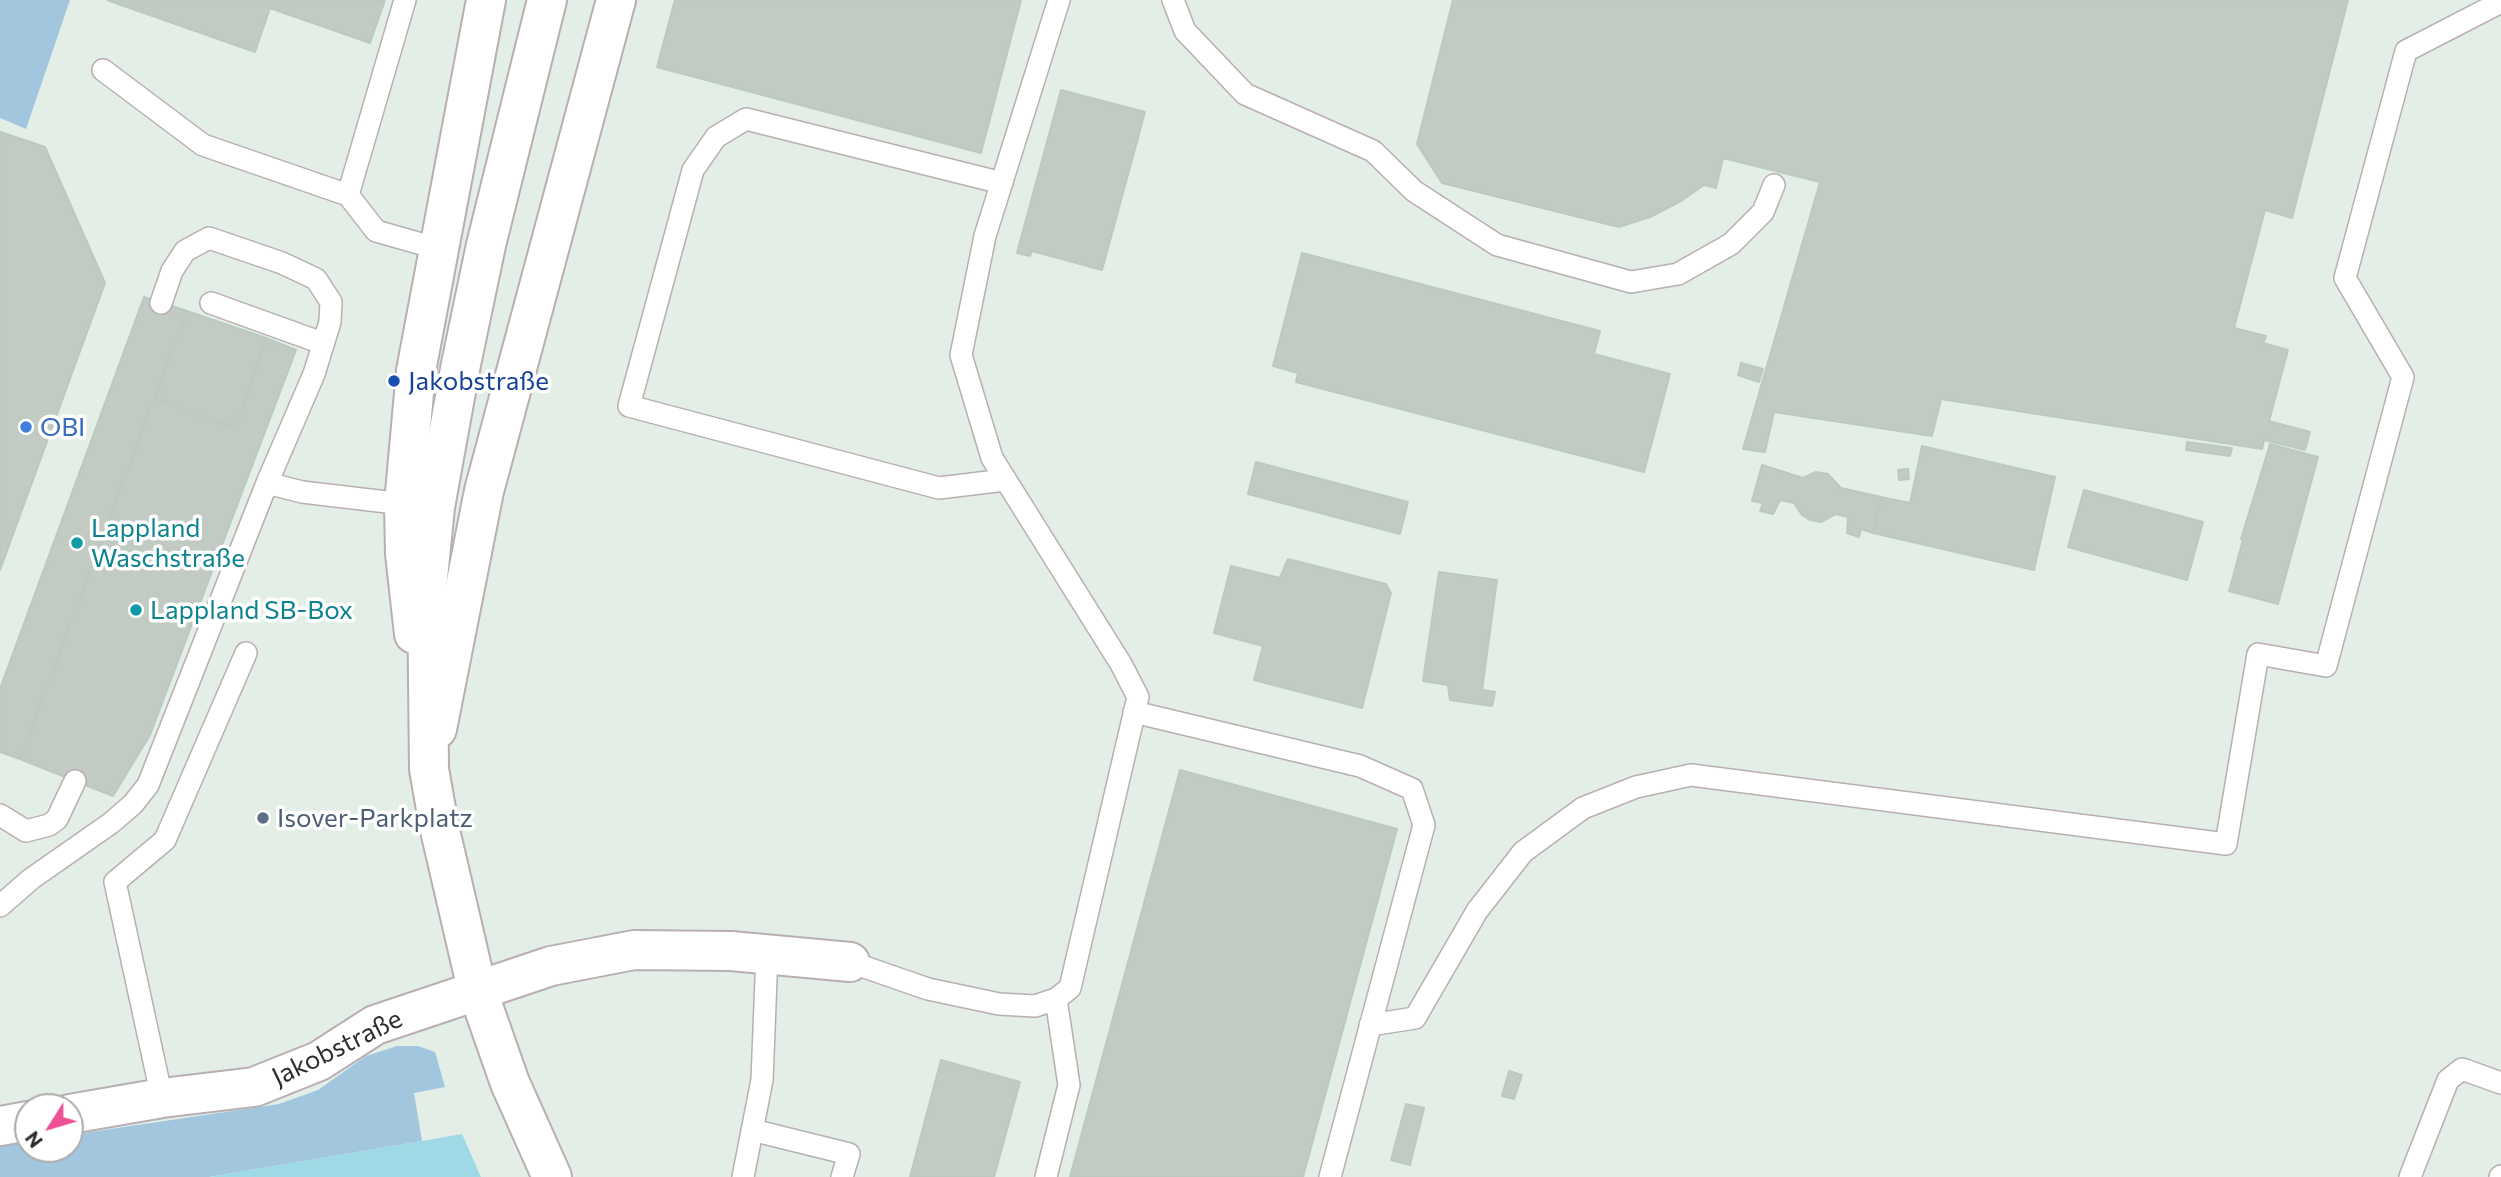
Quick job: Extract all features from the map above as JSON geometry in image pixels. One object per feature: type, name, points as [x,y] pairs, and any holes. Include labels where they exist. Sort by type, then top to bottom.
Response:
[{"type":"street","points":[[486,0],[416,371],[404,504],[405,554],[429,769],[477,989],[510,1083],[552,1177]]},
{"type":"street","points":[[429,769],[427,588],[435,507],[486,245],[547,0]]},
{"type":"street","points":[[429,769],[484,491],[616,0]]},
{"type":"street","name":"Jakobstraße","points":[[84,1112],[162,1098],[254,1087],[319,1061],[375,1025],[551,966],[634,950],[767,954],[850,962]]},
{"type":"lane","points":[[348,195],[405,0]]},
{"type":"lane","points":[[850,962],[928,989],[999,1004],[1035,1006],[1056,999],[1070,988],[1135,712],[1138,697],[1121,664],[992,458],[961,355],[985,236],[1059,0]]},
{"type":"lane","points":[[1173,0],[1185,31],[1245,94],[1373,151],[1414,191],[1497,245],[1632,282],[1678,274],[1731,244],[1763,212],[1774,185]]},
{"type":"lane","points":[[1370,1025],[1415,1018],[1477,911],[1523,852],[1583,808],[1636,787],[1691,775],[2226,844],[2258,654],[2326,666],[2403,377],[2345,278],[2406,51],[2501,2]]},
{"type":"lane","points":[[103,70],[203,145],[348,195],[376,230],[439,249]]},
{"type":"lane","points":[[1002,183],[746,119],[716,137],[694,170],[629,406],[939,488],[1005,480]]},
{"type":"lane","points":[[0,906],[32,879],[111,823],[133,804],[148,785],[258,487],[314,374],[330,322],[331,302],[316,279],[282,262],[209,238],[185,251],[172,271],[161,303]]},
{"type":"lane","points":[[211,303],[322,343]]},
{"type":"lane","points":[[258,487],[404,504]]},
{"type":"lane","points":[[162,1098],[115,882],[165,840],[246,653]]},
{"type":"lane","points":[[1135,712],[1360,766],[1412,789],[1424,825],[1330,1177]]},
{"type":"lane","points":[[0,816],[26,831],[49,825],[57,819],[75,781]]},
{"type":"lane","points":[[743,1177],[762,1080],[767,954]]},
{"type":"lane","points":[[1046,1177],[1069,1085],[1056,999]]},
{"type":"lane","points":[[2410,1177],[2448,1080],[2462,1069],[2501,1083]]},
{"type":"lane","points":[[752,1130],[849,1154],[842,1177]]},
{"type":"shaded area","points":[[0,0],[70,0],[26,129],[0,118]]},
{"type":"shaded area","points":[[397,1046],[418,1046],[435,1052],[445,1087],[414,1093],[422,1141],[209,1177],[0,1177],[0,1146],[14,1144],[14,1163],[84,1163],[84,1133],[279,1104],[318,1090],[366,1056]]},
{"type":"shaded area","points":[[462,1134],[481,1177],[209,1177],[422,1141]]},
{"type":"building","points":[[107,0],[266,0],[264,6],[270,8],[255,52]]},
{"type":"building","points":[[266,0],[385,0],[370,43],[264,6]]},
{"type":"building","points":[[675,0],[1021,0],[981,153],[657,67]]},
{"type":"building","points":[[1453,0],[2348,0],[2292,218],[2265,210],[2234,328],[2266,336],[2263,343],[2288,350],[2269,421],[2310,432],[2305,450],[2264,440],[2262,449],[1941,399],[1932,436],[1774,412],[1765,452],[1743,449],[1820,182],[1723,158],[1716,188],[1704,185],[1650,217],[1619,227],[1442,183],[1417,144]]},
{"type":"building","points":[[1061,90],[1145,112],[1102,270],[1032,251],[1030,256],[1017,253]]},
{"type":"building","name":"OBI","points":[[0,132],[45,147],[105,283],[0,570]]},
{"type":"building","points":[[1302,253],[1600,331],[1594,354],[1670,374],[1644,472],[1296,382],[1298,373],[1273,366]]},
{"type":"building","name":"Lappland Waschstraße","points":[[144,297],[187,311],[20,759],[0,752],[0,689]]},
{"type":"building","points":[[187,311],[266,338],[235,428],[154,398]]},
{"type":"building","name":"Lappland SB-Box","points":[[266,338],[296,350],[150,735],[113,796],[20,759],[154,398],[235,428]]},
{"type":"building","points":[[1741,363],[1763,369],[1759,382],[1738,375]]},
{"type":"building","points":[[2187,442],[2232,448],[2230,456],[2186,450]]},
{"type":"building","points":[[2270,444],[2318,457],[2278,604],[2229,591],[2243,540],[2241,539]]},
{"type":"building","points":[[1922,446],[2055,477],[2034,570],[1873,533],[1881,497],[1910,503]]},
{"type":"building","points":[[1256,462],[1408,502],[1400,534],[1248,494]]},
{"type":"building","points":[[1762,465],[1803,478],[1816,472],[1828,474],[1841,488],[1881,497],[1873,533],[1861,529],[1859,537],[1847,533],[1848,517],[1836,514],[1821,522],[1810,520],[1802,515],[1794,503],[1780,500],[1773,514],[1760,511],[1763,503],[1752,501]]},
{"type":"building","points":[[1908,469],[1909,479],[1899,480],[1898,470]]},
{"type":"building","points":[[2084,490],[2203,522],[2187,580],[2068,547]]},
{"type":"building","points":[[1288,559],[1386,584],[1391,593],[1362,708],[1254,680],[1263,646],[1214,633],[1231,566],[1280,578]]},
{"type":"building","points":[[1439,572],[1497,580],[1482,690],[1495,692],[1492,706],[1450,700],[1448,685],[1423,681]]},
{"type":"building","points":[[1180,770],[1397,829],[1303,1177],[1070,1177]]},
{"type":"building","points":[[941,1060],[1020,1082],[994,1177],[910,1177]]},
{"type":"building","points":[[1509,1071],[1522,1075],[1514,1099],[1502,1096]]},
{"type":"building","points":[[1406,1104],[1424,1108],[1410,1165],[1391,1160]]},
{"type":"place","name":"Jakobstraße","points":[[394,381]]},
{"type":"place","name":"OBI","points":[[26,427]]},
{"type":"place","name":"Lappland Waschstraße","points":[[77,543]]},
{"type":"place","name":"Lappland SB-Box","points":[[136,610]]},
{"type":"place","name":"Isover-Parkplatz","points":[[263,818]]}]
